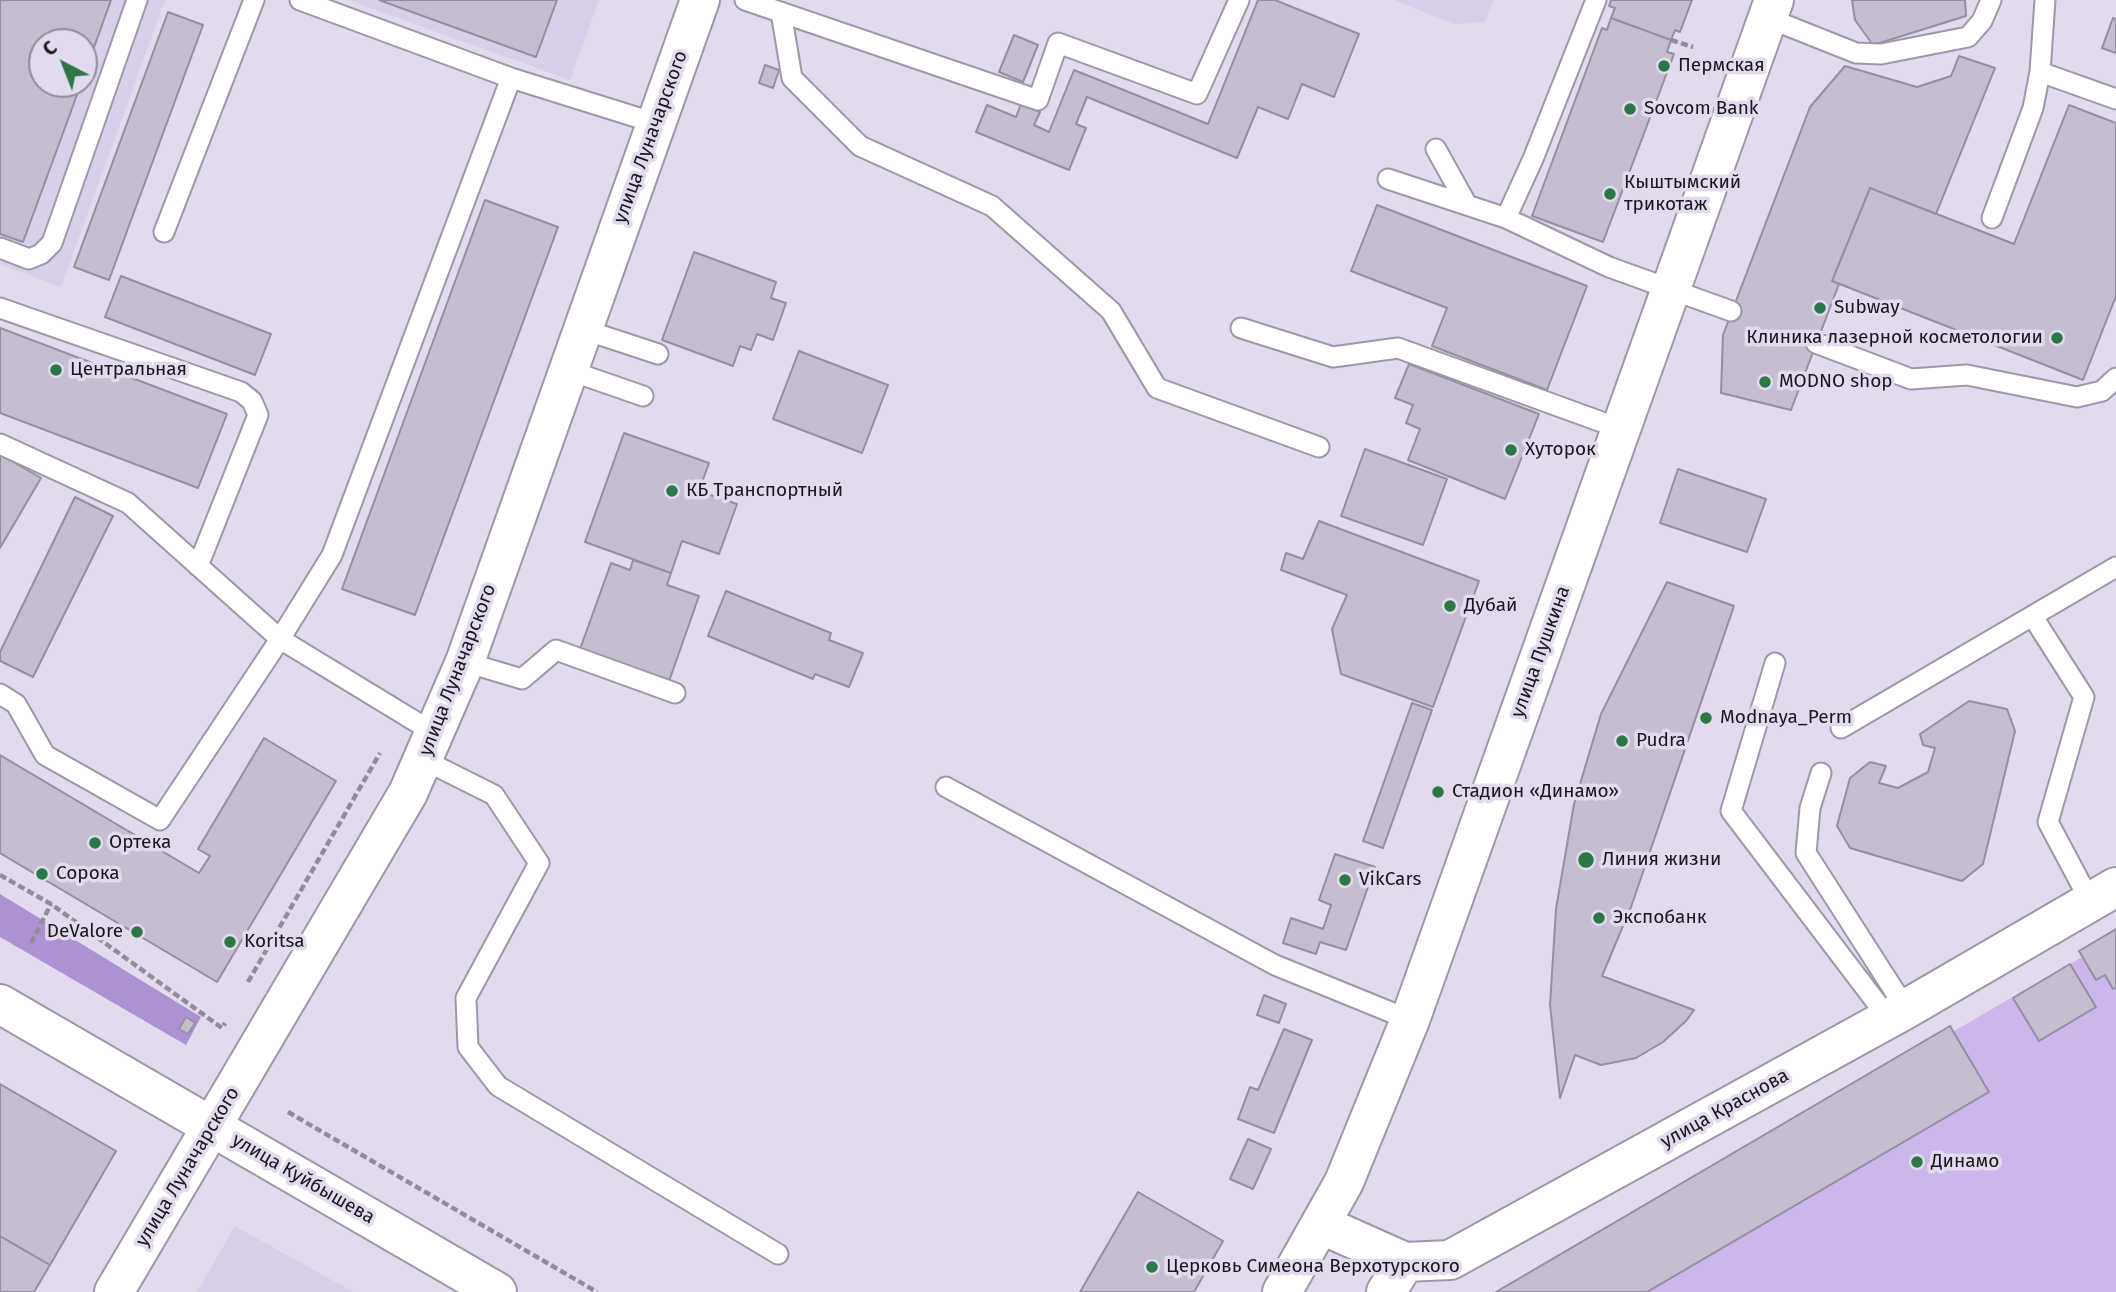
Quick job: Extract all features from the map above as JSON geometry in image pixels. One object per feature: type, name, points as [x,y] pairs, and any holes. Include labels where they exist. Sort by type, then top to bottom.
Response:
[{"type":"main road","name":"улица Луначарского","points":[[114,1292],[408,793],[430,747],[465,662],[700,0]]},
{"type":"main road","name":"улица Пушкина","points":[[1282,1292],[1344,1182],[1410,1020],[1771,9]]},
{"type":"main road","name":"улица Краснова","points":[[1322,1225],[1395,1277],[1450,1260],[1897,1014],[2103,894]]},
{"type":"main road","name":"улица Куйбышева","points":[[0,1003],[496,1292]]},
{"type":"lane","points":[[0,248],[29,259],[41,254],[52,243],[137,0]]},
{"type":"lane","points":[[164,232],[254,0]]},
{"type":"lane","points":[[300,0],[511,78],[655,124]]},
{"type":"lane","points":[[745,0],[1038,100],[1058,43],[1197,94],[1239,0]]},
{"type":"lane","points":[[1506,218],[1533,159],[1596,0]]},
{"type":"lane","points":[[1771,9],[1856,52],[1881,54],[1968,37],[1982,21],[1991,0]]},
{"type":"lane","points":[[1992,218],[2033,108],[2040,72],[2045,0]]},
{"type":"lane","points":[[780,12],[792,78],[860,146],[992,206],[1111,311],[1157,388],[1319,447]]},
{"type":"lane","points":[[2040,72],[2116,99]]},
{"type":"lane","points":[[0,694],[16,704],[45,755],[160,820],[280,639],[331,555],[511,78]]},
{"type":"lane","points":[[1436,149],[1466,203]]},
{"type":"lane","points":[[1388,180],[1506,218],[1609,267],[1731,312]]},
{"type":"lane","points":[[0,307],[241,392],[252,401],[258,415],[198,566]]},
{"type":"lane","points":[[1241,328],[1334,357],[1398,348],[1620,429]]},
{"type":"lane","points":[[582,329],[659,354]]},
{"type":"lane","points":[[1816,343],[1911,379],[1967,375],[2077,397],[2102,391],[2116,378]]},
{"type":"lane","points":[[568,370],[643,396]]},
{"type":"lane","points":[[0,443],[128,503],[280,639],[404,713],[430,747],[494,795],[539,863],[466,998],[468,1047],[498,1086],[778,1254]]},
{"type":"lane","points":[[1841,728],[2116,567]]},
{"type":"lane","points":[[2033,617],[2084,697],[2048,822],[2103,894]]},
{"type":"lane","points":[[465,662],[522,680],[556,650],[675,693]]},
{"type":"lane","points":[[1775,663],[1731,811],[1897,1014]]},
{"type":"lane","points":[[1821,773],[1810,808],[1806,853],[1897,1014]]},
{"type":"lane","points":[[946,787],[1275,965],[1410,1020]]},
{"type":"path","points":[[1671,40],[1693,47]]},
{"type":"path","points":[[243,992],[404,713]]},
{"type":"path","points":[[0,875],[51,904],[222,1028],[229,1016]]},
{"type":"path","points":[[30,943],[51,904]]},
{"type":"path","points":[[289,1112],[597,1292]]},
{"type":"shaded area","points":[[0,0],[165,0],[61,287],[0,264]]},
{"type":"shaded area","points":[[348,0],[599,0],[570,80]]},
{"type":"shaded area","points":[[1394,0],[1494,0],[1485,22],[1453,24]]},
{"type":"shaded area","points":[[0,894],[201,1017],[186,1045],[0,937]]},
{"type":"shaded area","name":"Динамо","points":[[2116,929],[2116,1292],[1494,1292],[1951,1025],[1954,1031],[2082,957],[2079,951]]},
{"type":"shaded area","points":[[235,1226],[353,1292],[197,1292]]},
{"type":"building","points":[[0,0],[111,0],[98,36],[98,28],[28,28],[28,98],[76,98],[23,242],[0,234]]},
{"type":"building","points":[[379,0],[557,0],[536,57]]},
{"type":"building","points":[[1258,0],[1275,0],[1359,34],[1334,97],[1302,84],[1288,119],[1258,107],[1237,158],[1087,97],[1076,124],[1086,128],[1069,170],[976,132],[987,105],[1016,117],[1021,104],[1040,112],[1034,125],[1049,132],[1074,70],[1208,124]]},
{"type":"building","points":[[1611,0],[1692,0],[1680,32],[1675,30],[1671,40],[1611,18],[1615,8],[1609,6]]},
{"type":"building","points":[[1852,0],[1965,0],[1966,16],[1873,45],[1855,20]]},
{"type":"building","points":[[168,12],[203,25],[109,280],[74,267]]},
{"type":"building","points":[[1611,18],[1671,40],[1667,52],[1674,54],[1603,242],[1532,216],[1602,28],[1607,30]]},
{"type":"building","points":[[2113,18],[2116,19],[2116,53],[2102,48]]},
{"type":"building","points":[[1014,35],[1038,45],[1023,82],[999,72]]},
{"type":"building","points":[[1959,56],[1995,68],[1936,214],[1870,188],[1832,281],[1839,284],[1791,410],[1721,393],[1723,335],[1810,107],[1845,66],[1917,87],[1951,76]]},
{"type":"building","points":[[765,65],[779,70],[773,88],[759,83]]},
{"type":"building","points":[[2069,105],[2116,123],[2116,296],[2083,380],[1832,281],[1870,188],[2014,244]]},
{"type":"building","points":[[485,200],[558,227],[415,615],[342,589]]},
{"type":"building","points":[[1377,205],[1587,286],[1547,390],[1432,346],[1447,308],[1351,271]]},
{"type":"building","points":[[694,252],[776,282],[771,298],[786,303],[773,340],[757,334],[751,350],[740,346],[733,366],[662,340]]},
{"type":"building","points":[[121,276],[271,334],[255,375],[105,317]]},
{"type":"building","name":"Центральная","points":[[0,328],[227,414],[198,488],[0,413]]},
{"type":"building","points":[[799,351],[888,385],[862,453],[773,419]]},
{"type":"building","points":[[1409,364],[1539,414],[1505,499],[1408,460],[1420,429],[1406,423],[1413,405],[1395,398]]},
{"type":"building","points":[[624,433],[709,463],[699,491],[737,504],[719,554],[682,541],[671,573],[585,542]]},
{"type":"building","points":[[1365,449],[1447,479],[1423,545],[1341,516]]},
{"type":"building","points":[[0,454],[41,478],[0,548]]},
{"type":"building","points":[[1678,469],[1766,499],[1747,552],[1660,523]]},
{"type":"building","points":[[75,497],[113,516],[33,677],[0,661],[0,652]]},
{"type":"building","points":[[1319,521],[1479,581],[1433,707],[1341,674],[1332,629],[1347,595],[1281,570],[1286,553],[1303,559]]},
{"type":"building","points":[[633,560],[671,573],[667,585],[699,596],[668,684],[579,652],[611,563],[630,570]]},
{"type":"building","points":[[1667,582],[1734,606],[1631,907],[1602,976],[1694,1010],[1663,1042],[1636,1058],[1601,1065],[1575,1055],[1560,1098],[1550,1005],[1556,909],[1574,804],[1601,714]]},
{"type":"building","points":[[726,591],[831,633],[829,640],[863,653],[849,687],[815,674],[813,679],[708,636]]},
{"type":"building","points":[[1969,701],[2007,709],[2015,731],[1983,864],[1962,881],[1850,848],[1837,826],[1850,778],[1870,762],[1886,766],[1879,783],[1898,788],[1928,772],[1935,748],[1923,745],[1920,734]]},
{"type":"building","points":[[1412,703],[1432,710],[1383,848],[1363,841]]},
{"type":"building","points":[[264,738],[336,781],[217,982],[0,853],[0,755],[199,873],[210,856],[198,849]]},
{"type":"building","points":[[1335,854],[1375,867],[1346,950],[1320,942],[1316,954],[1283,943],[1291,918],[1323,929],[1331,905],[1319,900]]},
{"type":"building","points":[[2116,929],[2116,988],[2113,989],[2105,975],[2096,980],[2079,951]]},
{"type":"building","points":[[2070,964],[2096,1007],[2039,1041],[2013,998]]},
{"type":"building","points":[[1264,995],[1286,1004],[1279,1023],[1257,1015]]},
{"type":"building","points":[[186,1017],[195,1023],[188,1034],[179,1029]]},
{"type":"building","points":[[1950,1026],[1989,1092],[1647,1292],[1496,1292]]},
{"type":"building","points":[[1284,1029],[1312,1040],[1274,1133],[1238,1119],[1250,1087],[1258,1090]]},
{"type":"building","points":[[0,1084],[116,1151],[50,1265],[0,1236]]},
{"type":"building","points":[[1248,1139],[1271,1149],[1253,1189],[1230,1179]]},
{"type":"building","name":"Церковь Симеона Верхотурского","points":[[1138,1192],[1223,1241],[1194,1292],[1080,1292]]},
{"type":"building","points":[[0,1236],[50,1265],[34,1292],[0,1292]]},
{"type":"place","name":"Пермская","points":[[1664,66]]},
{"type":"place","name":"Sovcom Bank","points":[[1630,109]]},
{"type":"place","name":"Кыштымский трикотаж","points":[[1610,194]]},
{"type":"place","name":"Subway","points":[[1820,308]]},
{"type":"place","name":"Клиника лазерной косметологии","points":[[2057,338]]},
{"type":"place","name":"Центральная","points":[[56,370]]},
{"type":"place","name":"MODNO shop","points":[[1765,382]]},
{"type":"place","name":"Хуторок","points":[[1511,450]]},
{"type":"place","name":"КБ Транспортный","points":[[672,491]]},
{"type":"place","name":"Дубай","points":[[1450,606]]},
{"type":"place","name":"Modnaya_Perm","points":[[1706,718]]},
{"type":"place","name":"Pudra","points":[[1622,741]]},
{"type":"place","name":"Стадион «Динамо»","points":[[1438,792]]},
{"type":"place","name":"Ортека","points":[[95,843]]},
{"type":"place","name":"Линия жизни","points":[[1586,860]]},
{"type":"place","name":"Сорока","points":[[42,874]]},
{"type":"place","name":"VikCars","points":[[1345,880]]},
{"type":"place","name":"Экспобанк","points":[[1599,918]]},
{"type":"place","name":"DeValore","points":[[137,932]]},
{"type":"place","name":"Koritsa","points":[[230,942]]},
{"type":"place","name":"Динамо","points":[[1917,1162]]},
{"type":"place","name":"Церковь Симеона Верхотурского","points":[[1152,1267]]}]
